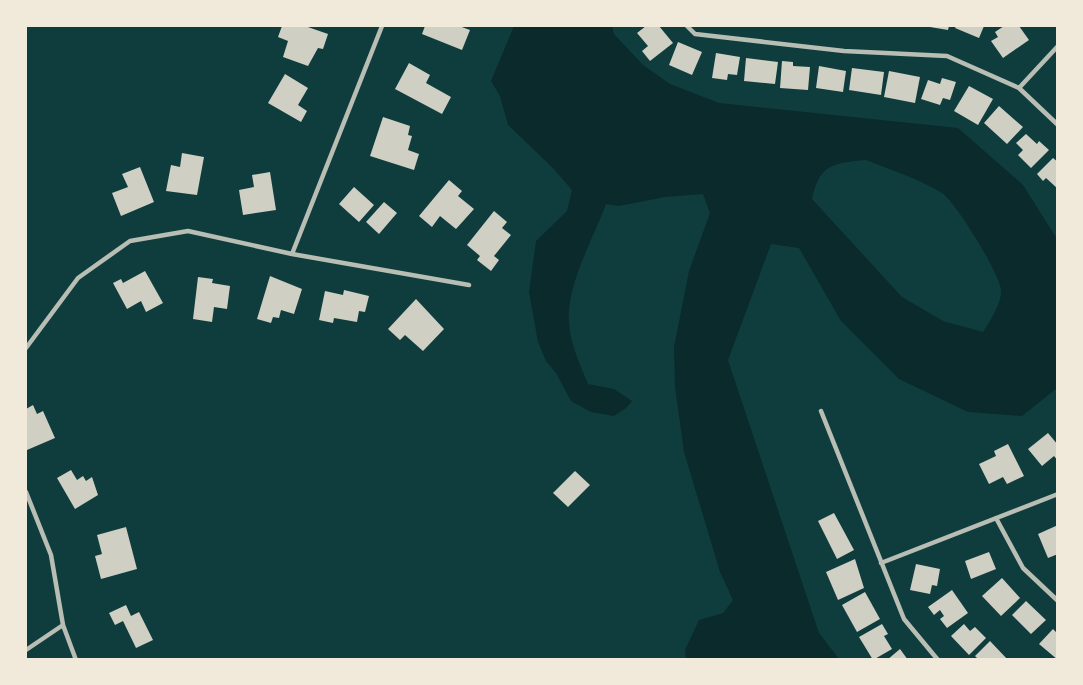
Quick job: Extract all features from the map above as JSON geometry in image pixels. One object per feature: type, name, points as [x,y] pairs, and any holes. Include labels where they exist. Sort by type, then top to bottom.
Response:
[{"type":"street","points":[[292,254],[382,26]]},
{"type":"street","points":[[687,26],[695,34],[844,51],[947,56],[1019,88],[1058,125]]},
{"type":"street","points":[[1019,88],[1058,46]]},
{"type":"street","points":[[26,348],[78,278],[130,242],[188,231],[292,254],[469,285]]},
{"type":"street","points":[[821,411],[904,619],[938,660]]},
{"type":"street","points":[[26,492],[51,555],[63,625],[76,660]]},
{"type":"street","points":[[880,563],[1058,494]]},
{"type":"street","points":[[996,518],[1023,568],[1058,601]]},
{"type":"street","points":[[26,650],[63,625]]},
{"type":"water","points":[[514,26],[612,26],[614,34],[643,65],[670,84],[719,103],[958,128],[1023,185],[1057,239],[1057,388],[1022,416],[968,412],[899,379],[841,321],[799,248],[771,244],[728,360],[819,633],[839,659],[686,659],[685,650],[699,620],[723,613],[733,600],[720,572],[684,452],[675,387],[674,347],[689,271],[710,213],[703,194],[665,197],[619,206],[606,204],[572,293],[569,308],[571,338],[588,384],[614,389],[632,401],[614,416],[591,412],[571,401],[556,373],[546,361],[538,342],[529,292],[536,241],[567,211],[572,190],[552,167],[508,125],[500,96],[491,81]],"holes":[[[866,160],[933,188],[942,193],[957,209],[985,254],[1001,290],[998,306],[983,332],[943,321],[902,297],[812,199],[815,187],[824,172],[837,164]]]},
{"type":"building","points":[[282,26],[305,26],[328,34],[323,49],[318,48],[308,66],[283,57],[288,41],[278,37]]},
{"type":"building","points":[[425,26],[459,26],[470,30],[462,50],[422,34]]},
{"type":"building","points":[[646,26],[659,26],[673,43],[650,61],[642,51],[648,46],[637,33]]},
{"type":"building","points":[[924,26],[949,26],[948,30]]},
{"type":"building","points":[[956,26],[984,26],[979,38],[955,28]]},
{"type":"building","points":[[1004,26],[1019,26],[1029,40],[1003,58],[991,41],[998,37],[995,32]]},
{"type":"building","points":[[678,42],[702,52],[692,75],[669,65]]},
{"type":"building","points":[[716,53],[740,57],[737,75],[728,74],[727,80],[712,78]]},
{"type":"building","points":[[746,58],[778,62],[775,84],[744,81]]},
{"type":"building","points":[[782,61],[793,62],[793,66],[810,67],[808,90],[780,88]]},
{"type":"building","points":[[409,63],[430,75],[426,83],[451,97],[442,114],[395,89]]},
{"type":"building","points":[[819,66],[846,71],[843,92],[816,88]]},
{"type":"building","points":[[852,68],[884,72],[881,95],[849,90]]},
{"type":"building","points":[[889,71],[920,77],[915,103],[884,97]]},
{"type":"building","points":[[285,74],[308,88],[298,105],[307,111],[301,122],[268,103]]},
{"type":"building","points":[[942,78],[956,82],[950,100],[943,98],[940,105],[921,99],[928,80],[940,84]]},
{"type":"building","points":[[969,86],[993,99],[978,125],[954,111]]},
{"type":"building","points":[[999,106],[1023,127],[1007,144],[984,123]]},
{"type":"building","points":[[383,117],[410,126],[408,135],[412,136],[408,150],[419,154],[414,170],[370,156]]},
{"type":"building","points":[[1026,134],[1037,144],[1039,141],[1049,150],[1031,168],[1018,155],[1023,150],[1016,143]]},
{"type":"building","points":[[182,153],[204,157],[197,195],[166,191],[171,165],[180,167]]},
{"type":"building","points":[[1053,158],[1058,162],[1058,189],[1046,178],[1043,181],[1037,174]]},
{"type":"building","points":[[140,167],[154,202],[121,216],[112,193],[128,187],[122,174]]},
{"type":"building","points":[[270,172],[276,210],[243,215],[239,190],[254,187],[252,175]]},
{"type":"building","points":[[449,180],[462,191],[458,196],[474,209],[456,229],[440,216],[432,227],[419,216]]},
{"type":"building","points":[[354,187],[374,205],[359,222],[339,204]]},
{"type":"building","points":[[384,202],[397,213],[379,234],[366,222]]},
{"type":"building","points":[[494,211],[507,222],[502,228],[511,235],[494,256],[499,260],[491,271],[477,260],[480,256],[467,245]]},
{"type":"building","points":[[145,271],[163,303],[146,312],[141,301],[127,309],[113,283],[121,279],[123,283]]},
{"type":"building","points":[[270,276],[302,289],[294,314],[281,310],[279,318],[273,317],[271,323],[257,319]]},
{"type":"building","points":[[198,277],[213,279],[212,283],[230,286],[227,309],[214,307],[212,322],[193,319]]},
{"type":"building","points":[[344,290],[369,296],[365,312],[359,311],[357,322],[334,318],[333,323],[319,320],[325,291],[343,295]]},
{"type":"building","points":[[416,299],[444,329],[423,351],[405,335],[400,340],[388,329]]},
{"type":"building","points":[[33,405],[37,414],[43,411],[55,438],[27,450],[26,409]]},
{"type":"building","points":[[1048,433],[1058,445],[1058,461],[1054,456],[1042,466],[1028,449]]},
{"type":"building","points":[[1008,444],[1024,476],[1007,484],[1003,477],[989,484],[979,464],[996,456],[994,451]]},
{"type":"building","points":[[71,470],[77,480],[83,476],[86,481],[92,477],[98,495],[75,509],[57,478]]},
{"type":"building","points":[[575,471],[590,485],[568,507],[553,493]]},
{"type":"building","points":[[834,513],[854,550],[837,559],[818,521]]},
{"type":"building","points":[[1058,525],[1058,554],[1048,558],[1038,534]]},
{"type":"building","points":[[126,527],[137,569],[101,579],[95,556],[102,554],[97,535]]},
{"type":"building","points":[[989,552],[996,569],[971,579],[965,561]]},
{"type":"building","points":[[855,559],[864,588],[838,600],[826,572]]},
{"type":"building","points":[[916,564],[940,569],[937,586],[932,585],[930,594],[910,590]]},
{"type":"building","points":[[1002,578],[1020,598],[1001,616],[982,596]]},
{"type":"building","points":[[952,590],[968,613],[947,628],[940,619],[944,616],[940,610],[934,615],[928,607]]},
{"type":"building","points":[[865,592],[880,619],[857,632],[842,605]]},
{"type":"building","points":[[1026,601],[1046,620],[1031,634],[1012,615]]},
{"type":"building","points":[[126,605],[131,616],[139,612],[153,640],[136,648],[123,621],[115,625],[109,613]]},
{"type":"building","points":[[882,624],[888,634],[884,636],[892,649],[873,660],[859,637]]},
{"type":"building","points":[[964,624],[970,631],[975,627],[986,638],[969,655],[951,636]]},
{"type":"building","points":[[1053,629],[1058,634],[1058,660],[1039,644]]},
{"type":"building","points":[[990,641],[1008,660],[979,660],[975,656]]},
{"type":"building","points":[[900,649],[908,660],[887,660]]}]
